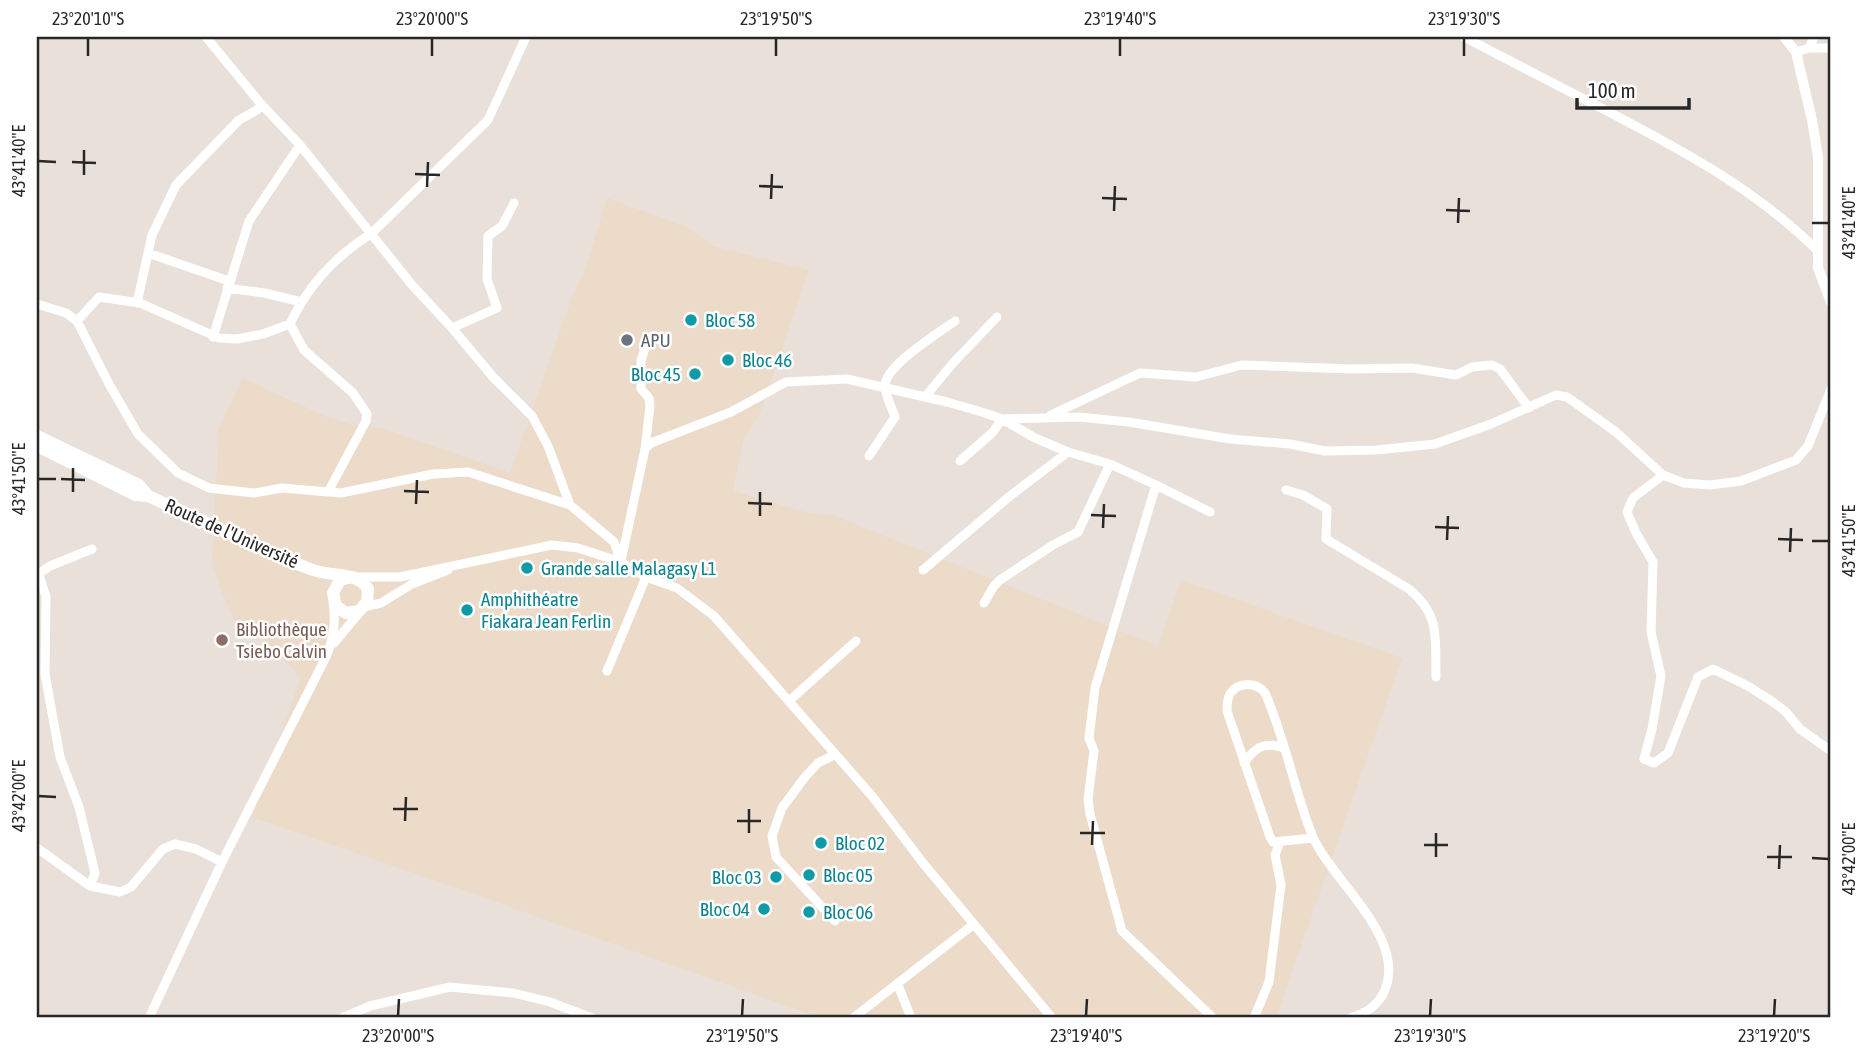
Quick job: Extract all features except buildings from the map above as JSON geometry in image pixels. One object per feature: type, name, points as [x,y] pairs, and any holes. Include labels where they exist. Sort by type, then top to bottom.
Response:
[{"type":"main road","name":"Route de l'Université","points":[[37,436],[139,485],[148,496]]},
{"type":"main road","name":"Route de l'Université","points":[[37,446],[135,495],[148,496],[315,571],[354,577]]},
{"type":"main road","points":[[315,571],[333,600],[340,610],[346,613],[359,611],[364,607],[368,589],[360,579],[346,577],[335,586],[333,600]]},
{"type":"street","points":[[206,37],[261,104],[300,145],[412,285],[493,377],[532,416],[548,446],[570,505]]},
{"type":"street","points":[[77,321],[99,297],[137,303],[213,337],[237,339],[263,334],[290,324],[302,302],[334,261],[372,233],[488,120],[526,37]]},
{"type":"street","points":[[1464,37],[1720,172],[1795,229],[1817,250]]},
{"type":"street","points":[[1784,37],[1796,52],[1806,87],[1818,157],[1818,268],[1831,302]]},
{"type":"street","points":[[1796,52],[1820,48],[1814,37]]},
{"type":"street","points":[[137,303],[152,235],[176,185],[239,120],[257,110],[261,104]]},
{"type":"street","points":[[213,337],[249,221],[300,145]]},
{"type":"street","points":[[452,328],[497,308],[486,279],[488,236],[502,226],[514,203]]},
{"type":"street","points":[[148,253],[228,285],[302,302]]},
{"type":"street","points":[[37,304],[66,313],[77,321],[138,433],[178,474],[209,488],[254,494],[282,488],[341,493],[433,474],[468,472],[570,505],[614,542],[621,562]]},
{"type":"street","points":[[925,397],[997,317]]},
{"type":"street","points":[[869,456],[895,417],[885,387],[887,375],[920,345],[955,321]]},
{"type":"street","points":[[290,324],[304,351],[353,393],[367,414],[366,421],[328,492]]},
{"type":"street","points":[[621,562],[645,449],[650,406],[649,398],[640,389],[641,361],[645,348]]},
{"type":"street","points":[[1046,417],[1140,373],[1196,377],[1242,365],[1412,368],[1456,375],[1472,367],[1492,365],[1500,369],[1529,408]]},
{"type":"street","points":[[645,449],[650,443],[741,408],[786,382],[847,379],[1002,419],[1035,438],[1068,452],[1110,464],[1210,512]]},
{"type":"street","points":[[1002,419],[1079,417],[1129,422],[1230,439],[1325,450],[1351,450],[1429,446],[1475,431],[1556,396],[1567,397],[1616,432],[1663,475],[1684,483],[1710,485],[1741,481],[1796,460],[1808,446],[1831,389]]},
{"type":"street","points":[[960,461],[993,432],[1002,419]]},
{"type":"street","points":[[923,570],[1010,496],[1068,452]]},
{"type":"street","points":[[984,603],[1000,580],[1053,545],[1078,533],[1110,464]]},
{"type":"street","points":[[1663,475],[1633,498],[1628,512],[1636,533],[1653,562],[1651,632],[1661,676],[1644,760],[1654,763],[1668,753],[1698,677],[1713,669],[1773,702],[1785,711],[1800,729],[1831,751]]},
{"type":"street","points":[[1156,485],[1095,688],[1090,716],[1089,738],[1094,751],[1088,799],[1122,931],[1213,1018]]},
{"type":"street","points":[[1286,490],[1303,495],[1326,509],[1326,539],[1420,598],[1434,622],[1436,631],[1436,677]]},
{"type":"street","points":[[354,577],[400,577],[552,545],[578,548],[621,562],[646,576],[677,588],[714,617],[872,796],[1052,1018]]},
{"type":"street","points":[[90,886],[95,873],[79,807],[60,757],[45,674],[46,597],[37,575],[50,566],[92,549]]},
{"type":"street","points":[[149,1018],[222,862],[337,639],[364,607],[381,603],[412,584],[463,563]]},
{"type":"street","points":[[607,671],[646,576]]},
{"type":"street","points":[[326,657],[333,639],[333,600]]},
{"type":"street","points":[[789,701],[856,641]]},
{"type":"street","points":[[1313,838],[1273,842],[1267,832],[1227,711],[1228,697],[1233,689],[1252,684],[1260,686],[1270,704],[1313,838],[1358,902],[1386,950],[1386,987],[1377,1003],[1364,1014],[1350,1018]]},
{"type":"street","points":[[1244,763],[1252,751],[1262,744],[1284,748]]},
{"type":"street","points":[[834,755],[818,763],[805,777],[782,808],[772,836],[776,856],[835,921]]},
{"type":"street","points":[[1254,1018],[1269,982],[1281,886],[1275,855],[1280,842]]},
{"type":"street","points":[[37,848],[90,886],[120,892],[131,887],[163,849],[175,844],[195,849],[222,862]]},
{"type":"street","points":[[854,1018],[974,924]]},
{"type":"street","points":[[898,985],[911,1018]]},
{"type":"street","points":[[342,1018],[370,1006],[450,987],[513,993],[550,1002],[592,1018]]},
{"type":"shaded area","points":[[607,198],[687,227],[713,246],[809,270],[759,415],[743,441],[733,491],[812,514],[835,516],[1158,646],[1181,580],[1402,658],[1276,1018],[821,1018],[252,817],[301,677],[273,648],[234,620],[212,561],[219,429],[242,378],[327,417],[356,426],[382,428],[510,473],[572,297],[587,264]]},
{"type":"place","name":"Bloc 58","points":[[691,320]]},
{"type":"place","name":"APU","points":[[627,340]]},
{"type":"place","name":"Bloc 46","points":[[728,360]]},
{"type":"place","name":"Bloc 45","points":[[695,374]]},
{"type":"place","name":"Grande salle Malagasy L1","points":[[527,568]]},
{"type":"place","name":"Amphithéatre Fiakara Jean Ferlin","points":[[467,610]]},
{"type":"place","name":"Bibliothèque Tsiebo Calvin","points":[[222,640]]},
{"type":"place","name":"Bloc 02","points":[[821,843]]},
{"type":"place","name":"Bloc 05","points":[[809,875]]},
{"type":"place","name":"Bloc 03","points":[[776,877]]},
{"type":"place","name":"Bloc 04","points":[[764,909]]},
{"type":"place","name":"Bloc 06","points":[[809,912]]}]
